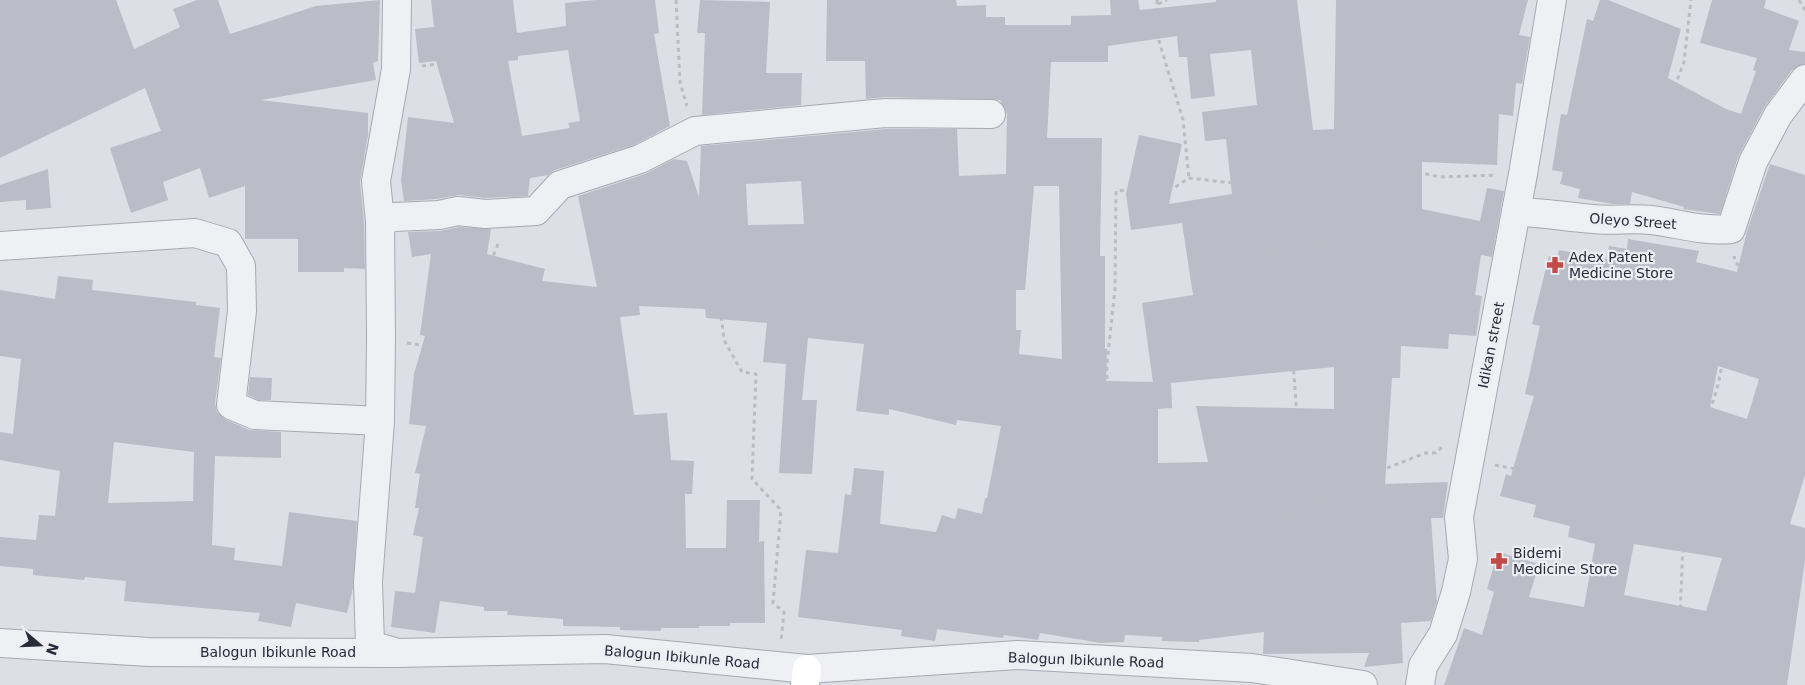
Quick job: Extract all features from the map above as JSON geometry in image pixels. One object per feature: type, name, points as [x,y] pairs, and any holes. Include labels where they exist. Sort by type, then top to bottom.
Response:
[{"type":"street","points":[[396,652],[370,645],[368,582],[380,421],[380,221],[376,181],[396,69],[397,0]]},
{"type":"street","name":"Idikan street","points":[[1420,685],[1423,666],[1443,634],[1456,592],[1462,559],[1460,517],[1477,414],[1523,174],[1552,0]]},
{"type":"street","points":[[1730,229],[1752,162],[1778,116],[1805,79]]},
{"type":"street","points":[[380,221],[394,217],[439,215],[458,211],[486,214],[536,211],[560,185],[640,159],[695,131],[885,113],[991,114]]},
{"type":"street","name":"Oleyo Street","points":[[1516,212],[1548,212],[1593,219],[1635,220],[1690,225],[1703,230],[1730,229]]},
{"type":"street","points":[[0,246],[195,234],[228,243],[241,266],[242,275],[242,311],[231,404],[255,415],[380,421]]},
{"type":"street","name":"Balogun Ibikunle Road","points":[[0,642],[149,652],[396,652],[605,649],[778,666],[806,677],[1018,655],[1252,668],[1363,685]]},
{"type":"path","points":[[396,69],[487,58],[480,0]]},
{"type":"path","points":[[676,0],[680,82],[695,131]]},
{"type":"path","points":[[1167,0],[1158,2],[1159,41],[1183,120],[1189,178]]},
{"type":"path","points":[[1635,220],[1638,142],[1654,110],[1668,104],[1684,62],[1691,0]]},
{"type":"path","points":[[1799,0],[1805,10]]},
{"type":"path","points":[[1265,252],[1319,245],[1327,218],[1330,182],[1398,168],[1440,177],[1523,174]]},
{"type":"path","points":[[1082,659],[1082,615],[1090,574],[1099,558],[1104,504],[1107,493],[1107,363],[1115,289],[1116,191],[1174,188],[1189,178],[1241,184],[1259,226],[1265,252],[1274,267],[1291,334],[1297,416],[1306,439],[1316,487],[1316,503]]},
{"type":"path","points":[[1730,229],[1734,242],[1734,262],[1744,271],[1785,277],[1776,316],[1805,325]]},
{"type":"path","points":[[710,230],[712,262],[716,271],[724,340],[742,372],[756,374],[752,480],[781,510],[773,603],[784,612],[778,666]]},
{"type":"path","points":[[381,338],[457,350],[498,243],[503,235]]},
{"type":"path","points":[[1672,685],[1666,676],[1680,616],[1683,543],[1706,424],[1718,386],[1734,306],[1744,271]]},
{"type":"path","points":[[1269,529],[1289,528],[1288,513],[1303,513],[1316,503],[1322,504],[1334,496],[1332,486],[1345,485],[1425,453],[1436,453],[1477,414]]},
{"type":"path","points":[[1470,461],[1520,470],[1567,484],[1671,507],[1690,509]]},
{"type":"building","points":[[0,0],[116,0],[134,49],[180,27],[173,9],[197,0],[218,0],[230,34],[316,6],[380,0],[378,61],[373,63],[376,80],[261,100],[368,113],[368,135],[360,182],[364,222],[365,269],[344,268],[344,272],[298,272],[298,239],[245,239],[245,186],[209,198],[200,168],[163,182],[168,200],[131,213],[110,148],[161,131],[145,88],[0,158]]},
{"type":"building","points":[[431,0],[513,0],[517,33],[566,26],[565,3],[596,0],[655,0],[659,33],[654,34],[670,126],[634,145],[555,170],[548,175],[530,178],[528,196],[485,198],[459,195],[437,199],[404,201],[401,180],[408,117],[454,123],[436,61],[419,63],[415,29],[434,27]],"holes":[[[568,50],[580,121],[568,123],[570,128],[522,136],[508,61],[518,60],[518,56]]]},
{"type":"building","points":[[700,0],[770,2],[766,73],[802,73],[801,105],[702,115],[705,33],[697,33]]},
{"type":"building","points":[[827,0],[956,0],[957,6],[986,5],[986,17],[1005,17],[1005,25],[1071,25],[1071,16],[1111,15],[1110,0],[1138,0],[1140,10],[1216,2],[1216,0],[1297,0],[1313,130],[1334,129],[1336,0],[1528,0],[1519,35],[1530,37],[1522,84],[1516,83],[1513,116],[1499,114],[1497,165],[1422,162],[1422,209],[1480,221],[1487,188],[1504,191],[1492,257],[1481,255],[1475,295],[1482,296],[1476,336],[1449,334],[1448,349],[1401,346],[1400,378],[1392,378],[1385,484],[1448,482],[1443,518],[1431,518],[1437,602],[1431,621],[1401,623],[1403,663],[1364,667],[1369,653],[1263,654],[1264,632],[1199,640],[1199,642],[1162,641],[1162,637],[1125,635],[1124,642],[1101,643],[1040,633],[1038,640],[1004,635],[1003,638],[937,629],[935,641],[901,636],[902,630],[798,617],[806,550],[838,553],[845,494],[851,495],[854,468],[884,471],[880,524],[936,532],[942,515],[955,519],[958,508],[982,514],[985,498],[987,498],[1001,426],[957,420],[956,425],[889,409],[889,415],[856,411],[864,344],[808,338],[802,400],[817,400],[812,474],[779,473],[786,364],[763,362],[767,323],[706,318],[705,309],[639,306],[640,315],[620,317],[634,415],[667,413],[671,460],[694,461],[692,494],[685,494],[686,548],[726,548],[727,500],[760,500],[759,542],[764,541],[765,623],[730,623],[730,626],[699,626],[699,628],[661,628],[661,631],[620,630],[620,627],[563,626],[563,619],[507,615],[508,611],[484,611],[484,607],[440,601],[435,633],[391,627],[395,591],[415,593],[423,537],[413,535],[419,508],[415,508],[420,474],[415,473],[426,426],[409,424],[414,374],[425,336],[420,335],[431,254],[412,257],[408,232],[440,231],[459,227],[491,229],[487,254],[545,269],[542,281],[597,287],[578,196],[645,174],[674,159],[687,161],[699,197],[701,146],[886,129],[957,129],[959,176],[1006,174],[1007,114],[1000,100],[885,97],[866,99],[865,61],[826,61]],"holes":[[[1177,36],[1179,57],[1187,57],[1191,99],[1215,96],[1210,54],[1251,50],[1257,105],[1202,112],[1205,141],[1226,139],[1232,194],[1169,204],[1182,144],[1139,135],[1126,194],[1131,230],[1182,223],[1193,295],[1142,303],[1153,382],[1106,381],[1105,256],[1100,256],[1102,138],[1047,138],[1051,62],[1108,62],[1108,46]],[[801,181],[804,224],[748,225],[746,184]],[[1034,186],[1059,186],[1062,359],[1019,354],[1021,330],[1016,330],[1016,290],[1025,290]],[[1334,367],[1334,409],[1196,406],[1208,462],[1158,463],[1158,409],[1172,408],[1171,383]]]},
{"type":"building","points":[[1600,0],[1608,0],[1681,29],[1668,78],[1726,109],[1741,114],[1756,71],[1753,70],[1757,58],[1700,43],[1712,0],[1766,0],[1764,8],[1799,21],[1789,50],[1805,52],[1805,64],[1792,70],[1764,108],[1738,157],[1720,214],[1683,209],[1684,207],[1632,192],[1630,204],[1613,204],[1578,198],[1580,189],[1560,184],[1563,172],[1552,170],[1561,114],[1567,115],[1587,19],[1593,21]]},
{"type":"building","points":[[1770,164],[1805,175],[1805,475],[1790,524],[1805,528],[1805,560],[1787,685],[1444,685],[1464,628],[1482,635],[1494,592],[1487,589],[1498,552],[1539,564],[1529,597],[1584,607],[1595,544],[1568,537],[1570,526],[1533,517],[1536,505],[1500,496],[1506,474],[1511,476],[1534,396],[1525,394],[1540,326],[1532,324],[1549,256],[1557,257],[1559,250],[1607,259],[1609,246],[1627,249],[1628,239],[1699,251],[1696,262],[1737,272],[1747,231]],"holes":[[[1718,366],[1759,379],[1747,419],[1710,407]],[[1634,544],[1722,558],[1706,611],[1624,595]]]},
{"type":"building","points":[[48,169],[51,208],[26,210],[26,200],[0,202],[0,185]]},
{"type":"building","points":[[58,276],[93,280],[92,290],[196,302],[196,305],[220,308],[214,357],[221,358],[215,403],[217,412],[225,419],[249,430],[281,432],[281,458],[215,456],[212,545],[235,548],[234,560],[282,566],[289,512],[357,521],[353,588],[347,613],[296,603],[291,627],[258,621],[260,613],[124,601],[126,581],[85,577],[84,580],[33,575],[33,569],[0,566],[0,537],[36,540],[39,515],[55,516],[60,471],[0,460],[0,432],[13,434],[21,359],[0,356],[0,290],[55,299]],"holes":[[[114,442],[194,452],[193,501],[108,503]]]},
{"type":"building","points":[[250,377],[272,378],[271,400],[258,400],[248,395]]},
{"type":"place","name":"Adex Patent Medicine Store","points":[[1555,265]]},
{"type":"place","name":"Bidemi Medicine Store","points":[[1499,561]]}]
